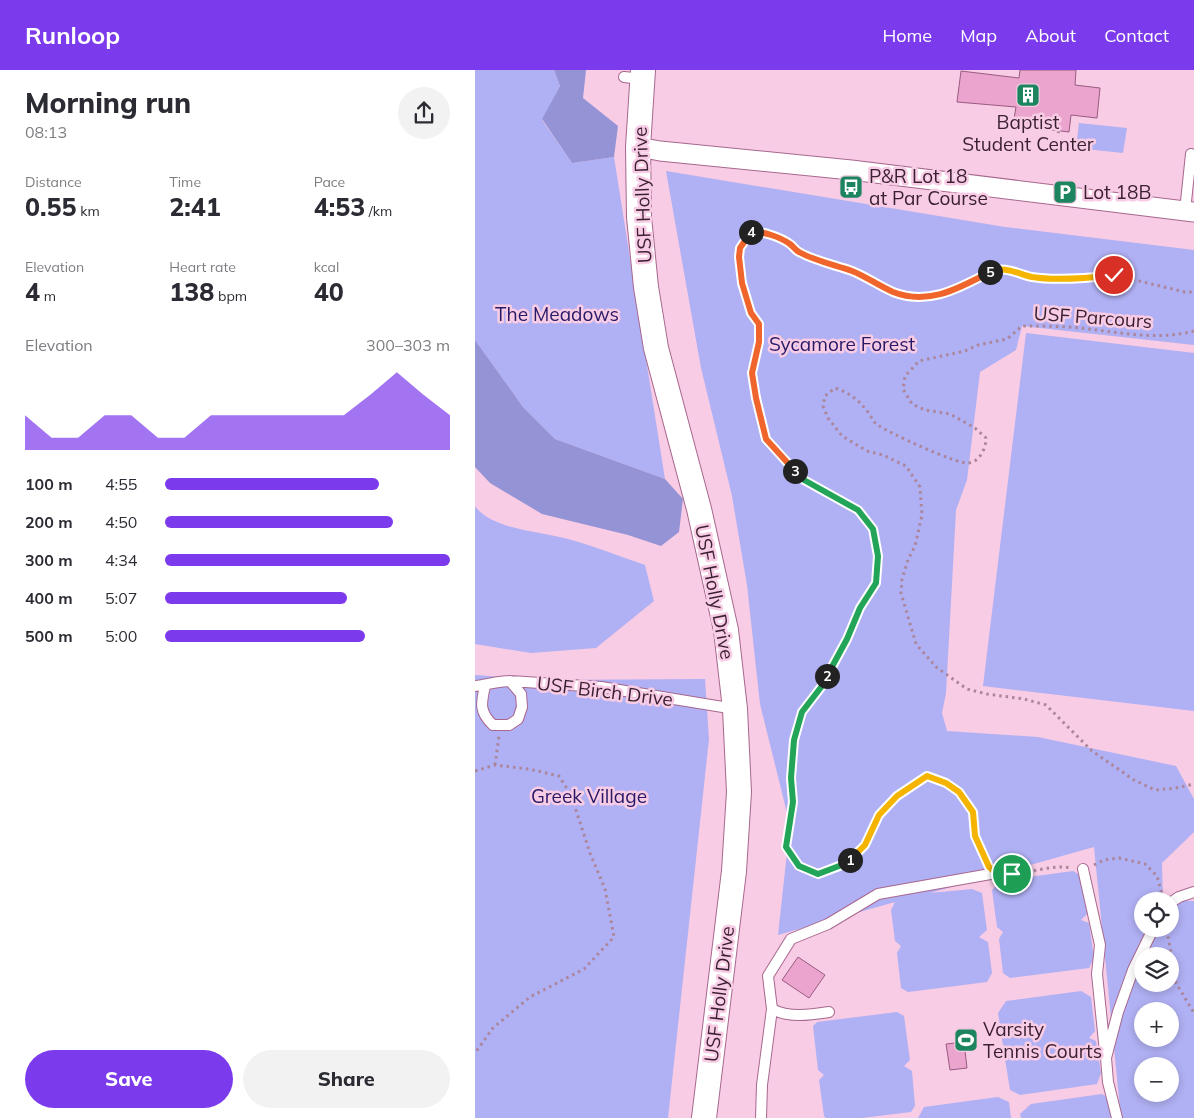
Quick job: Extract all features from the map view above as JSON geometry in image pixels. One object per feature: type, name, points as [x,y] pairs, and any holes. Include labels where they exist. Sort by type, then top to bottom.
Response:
[{"type":"street","name":"USF Holly Drive","points":[[636,75],[639,217],[646,288],[655,348],[699,509],[725,630],[735,709],[739,792],[734,871],[704,1118]]},
{"type":"street","points":[[638,147],[660,151],[869,172],[1189,211]]},
{"type":"lane","points":[[1189,211],[1191,154]]},
{"type":"lane","name":"USF Birch Drive","points":[[480,686],[497,681],[510,681],[601,687],[735,709]]},
{"type":"lane","points":[[480,686],[481,704],[485,718],[493,725],[509,725],[518,719],[522,707],[521,694],[510,681]]},
{"type":"lane","points":[[1083,869],[1100,944],[1097,974],[1108,1082],[1117,1118]]},
{"type":"lane","points":[[761,1118],[762,1085],[772,1009],[768,976],[791,940],[828,924],[877,894],[996,873]]},
{"type":"lane","points":[[1179,897],[1194,892]]},
{"type":"lane","points":[[1106,1058],[1133,970],[1149,937]]},
{"type":"lane","points":[[772,1009],[781,1014],[811,1015],[829,1012]]},
{"type":"path","name":"USF Parcours","points":[[996,873],[989,867],[975,836],[973,812],[959,792],[946,783],[927,776],[897,796],[879,815],[865,845],[847,863],[818,874],[799,866],[786,847],[793,802],[791,778],[794,740],[802,712],[822,686],[847,639],[860,608],[876,583],[878,556],[873,529],[858,510],[804,480],[766,439],[752,373],[759,342],[759,324],[751,313],[742,283],[739,257],[740,248],[751,232],[763,232],[791,244],[797,251],[809,257],[854,272],[895,292],[917,298],[939,296],[995,269],[1014,271],[1032,277],[1080,278],[1114,275],[1185,292],[1194,292]]},
{"type":"path","name":"USF Parcours","points":[[1194,331],[1166,336],[1136,336],[1078,328],[1022,326],[1007,339],[919,361],[905,376],[903,389],[912,404],[925,410],[950,414],[975,428],[986,438],[986,445],[980,457],[969,463],[960,462],[917,445],[875,424],[867,411],[847,391],[835,388],[825,396],[823,406],[828,418],[842,436],[867,451],[883,455],[906,466],[920,487],[922,515],[915,546],[902,579],[901,593],[916,644],[936,667],[967,689],[1024,699],[1046,705],[1092,751],[1141,784],[1155,790],[1194,784]]},
{"type":"path","points":[[495,765],[500,726]]},
{"type":"path","points":[[475,771],[495,765],[529,769],[559,776],[571,795],[589,853],[605,889],[614,937],[584,969],[530,997],[493,1028],[475,1053]]},
{"type":"path","points":[[996,873],[1012,874],[1062,866],[1083,869],[1104,860],[1119,858],[1145,864],[1157,876],[1163,892]]},
{"type":"path","points":[[1168,937],[1176,983],[1194,1014]]},
{"type":"green space","name":"The Meadows","points":[[475,70],[554,70],[560,86],[542,120],[572,163],[614,157],[665,479],[555,439],[523,407],[475,340]]},
{"type":"green space","points":[[1079,123],[1127,128],[1123,153],[1076,148]]},
{"type":"green space","name":"Sycamore Forest","points":[[666,171],[1005,227],[1194,250],[1194,345],[1022,326],[1016,350],[980,372],[967,480],[956,510],[946,693],[942,713],[947,731],[1038,737],[1176,766],[1194,799],[1194,832],[1162,863],[1163,892],[1134,892],[1134,937],[1179,937],[1179,901],[1194,901],[1194,1118],[1121,1118],[1094,847],[930,893],[972,889],[982,893],[987,930],[979,937],[988,942],[992,973],[987,982],[908,992],[901,988],[897,953],[901,946],[895,941],[891,910],[895,902],[778,935],[790,825],[760,704],[747,585],[732,496],[701,368]]},
{"type":"green space","points":[[1026,333],[1194,353],[1194,711],[983,686]]},
{"type":"green space","points":[[475,506],[483,514],[505,525],[578,542],[645,565],[654,601],[596,648],[531,653],[475,644]]},
{"type":"green space","name":"Greek Village","points":[[475,675],[546,680],[705,679],[709,739],[668,1118],[475,1118]]},
{"type":"green space","points":[[1073,871],[1083,877],[1088,913],[1081,920],[1089,923],[1094,958],[1089,968],[1010,978],[1003,973],[999,939],[1003,932],[997,927],[992,890],[1000,881]]},
{"type":"green space","points":[[1081,991],[1091,997],[1095,1031],[1089,1038],[1096,1041],[1101,1073],[1097,1084],[1020,1095],[1010,1090],[1005,1059],[1010,1049],[1003,1045],[998,1013],[1006,1001]]},
{"type":"green space","points":[[897,1012],[904,1016],[910,1060],[904,1066],[912,1071],[915,1106],[911,1112],[862,1118],[826,1118],[824,1116],[819,1080],[824,1075],[818,1070],[813,1026],[817,1022]]},
{"type":"green space","points":[[1102,1094],[1112,1100],[1115,1118],[1021,1118],[1020,1114],[1031,1104]]},
{"type":"green space","points":[[998,1097],[1009,1102],[1011,1118],[918,1118],[924,1107]]},
{"type":"shaded area","points":[[554,70],[586,70],[583,98],[618,126],[614,157],[572,163],[542,119],[560,86]]},
{"type":"shaded area","points":[[475,340],[523,407],[555,439],[665,479],[683,499],[679,532],[661,546],[628,535],[542,514],[490,483],[475,467]]},
{"type":"building","name":"Baptist Student Center","points":[[1020,70],[1076,70],[1075,85],[1100,88],[1097,118],[1071,115],[1069,132],[1013,125],[1016,107],[957,102],[961,71],[1019,78]]},
{"type":"building","points":[[798,957],[825,975],[809,998],[782,980]]},
{"type":"building","points":[[964,1042],[967,1068],[950,1070],[946,1044]]},
{"type":"place","name":"Baptist Student Center","points":[[1028,95]]},
{"type":"place","name":"P&R Lot 18 at Par Course","points":[[851,187]]},
{"type":"place","name":"Lot 18B","points":[[1065,192]]},
{"type":"place","name":"Varsity Tennis Courts","points":[[966,1040]]},
{"type":"route","points":[[1012,874],[996,873],[989,867],[975,836],[973,812],[959,792],[946,783],[927,776],[897,796],[879,815],[865,845],[847,863],[818,874],[799,866],[786,847],[793,802],[791,778],[794,740],[802,712],[822,686],[847,639],[860,608],[876,583],[878,556],[873,529],[858,510],[804,480],[766,439],[752,373],[759,342],[759,324],[751,313],[742,283],[739,257],[740,248],[751,232],[763,232],[791,244],[797,251],[809,257],[854,272],[895,292],[917,298],[939,296],[995,269],[1014,271],[1032,277],[1080,278],[1114,275]]}]
